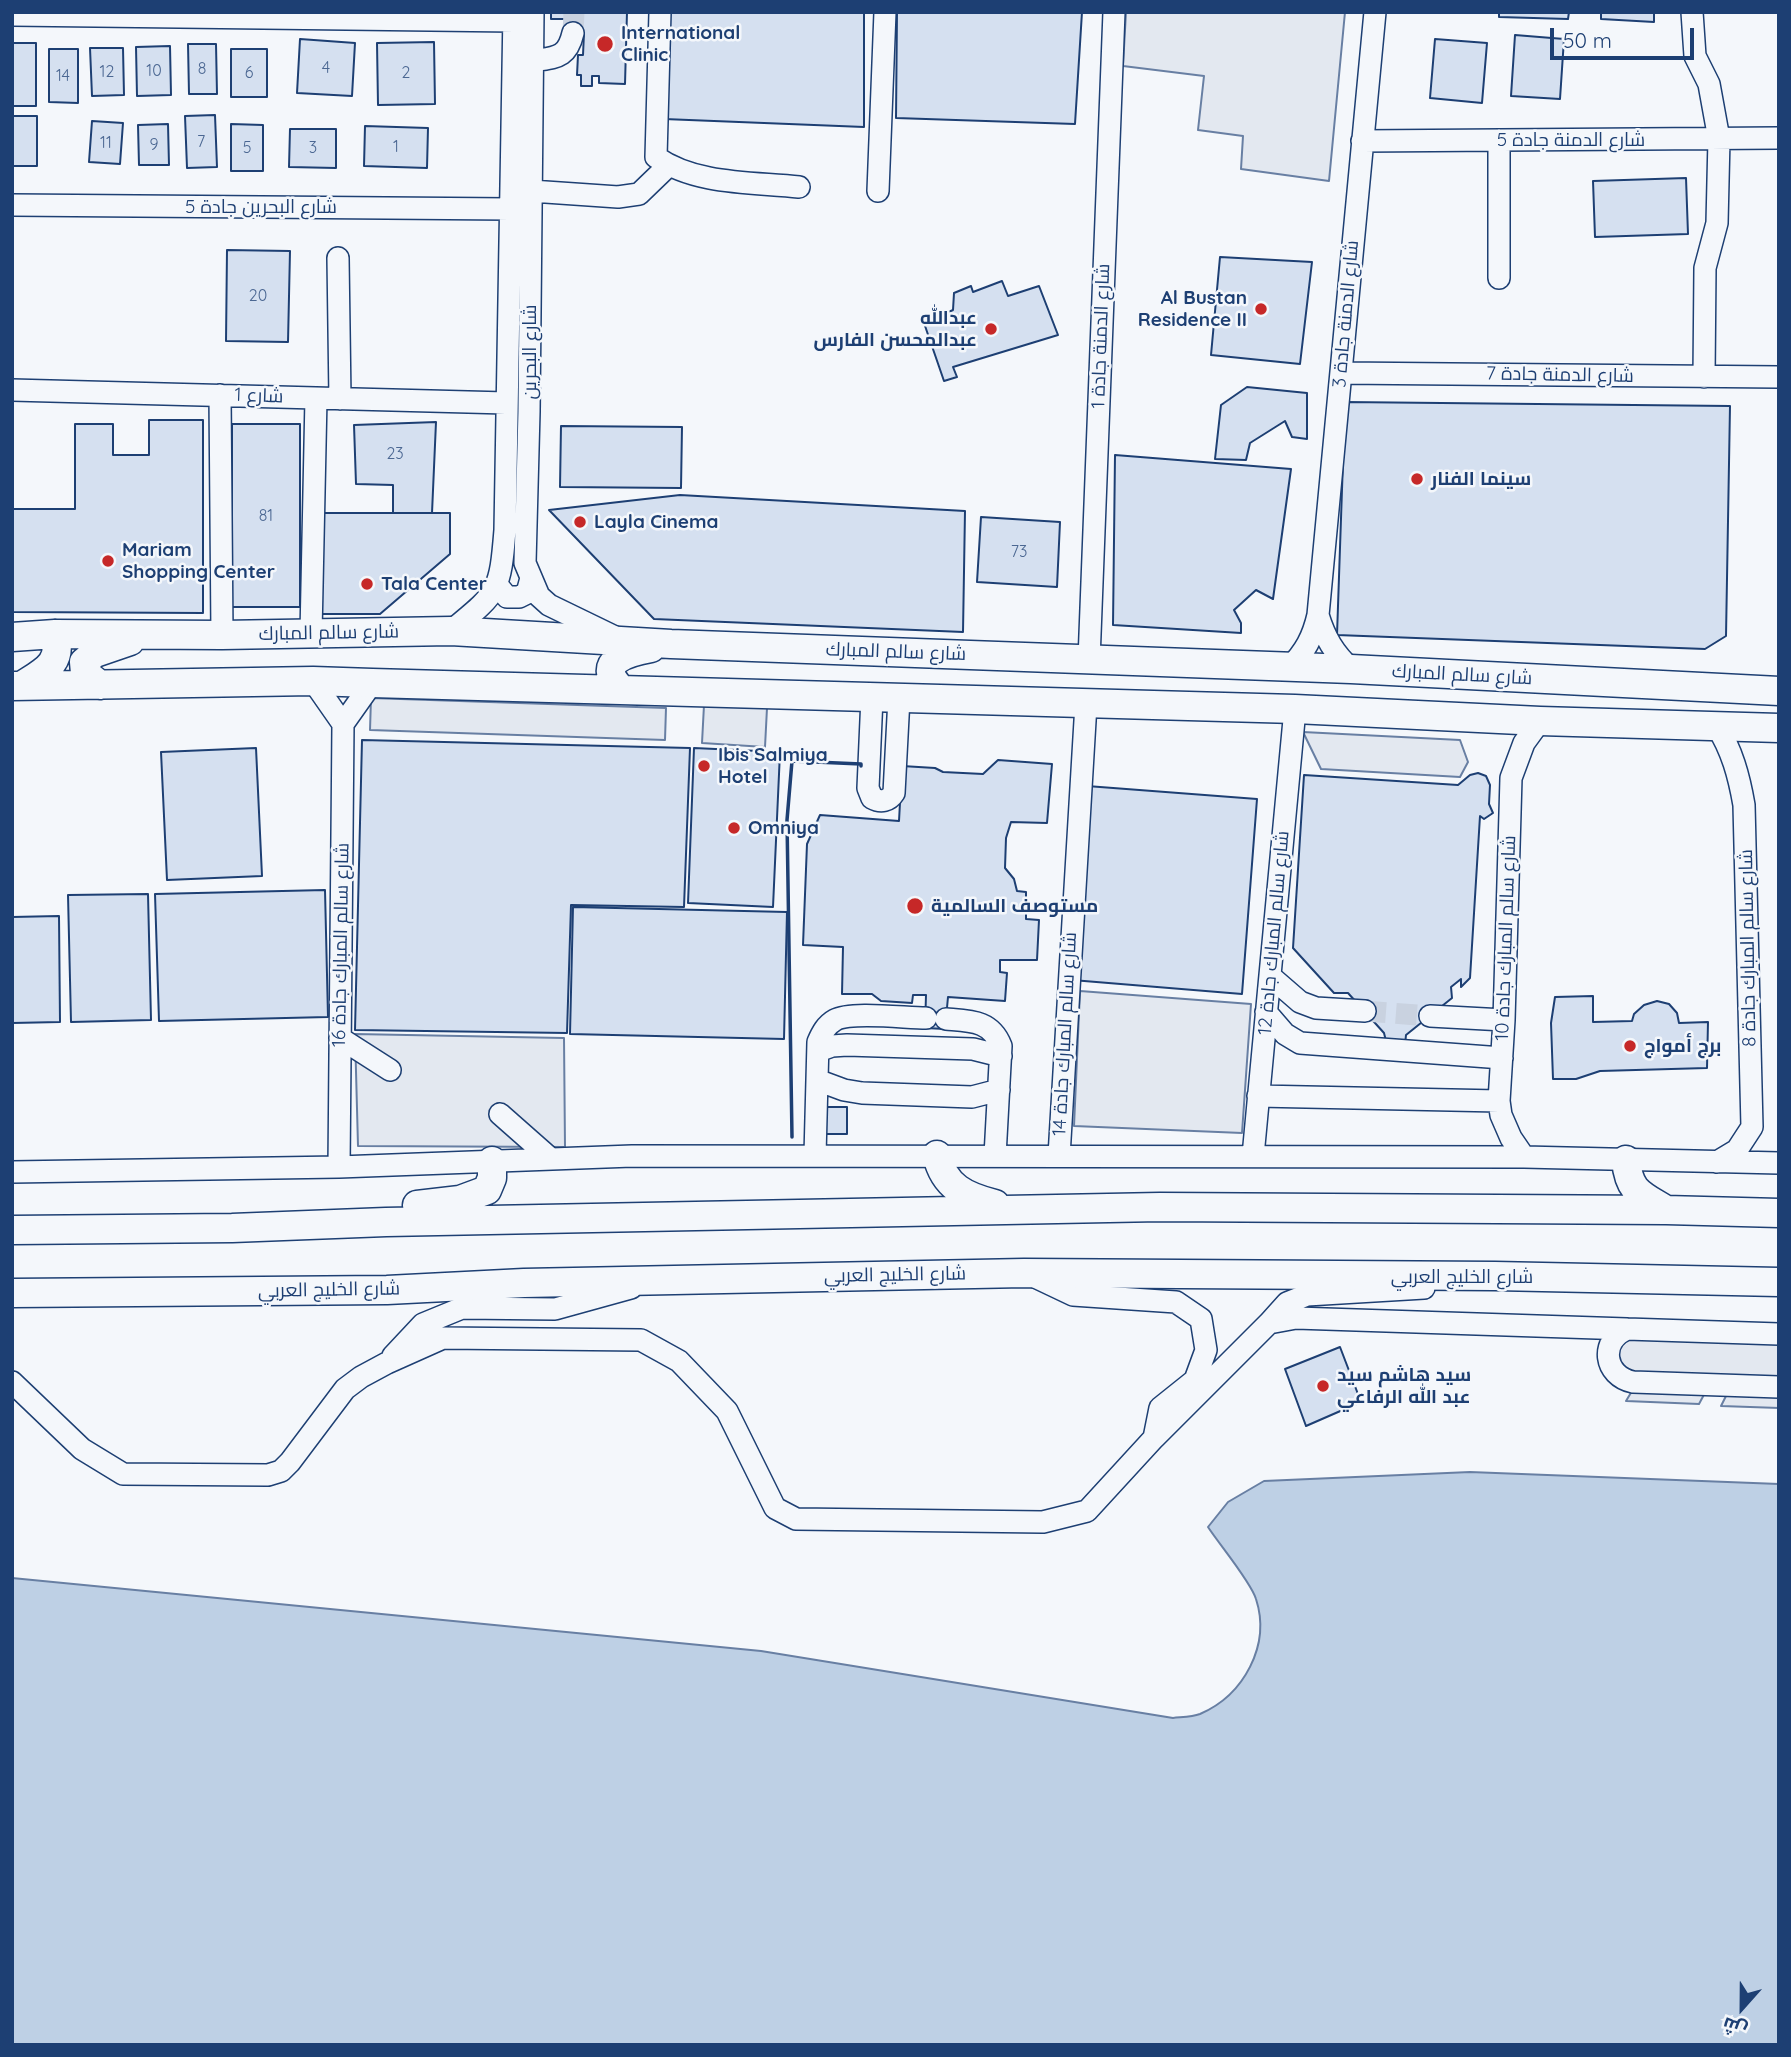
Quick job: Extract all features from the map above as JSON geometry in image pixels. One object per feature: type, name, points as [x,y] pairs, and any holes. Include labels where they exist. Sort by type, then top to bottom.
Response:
[{"type":"main road","name":"شارع سالم المبارك","points":[[12,637],[55,634],[222,635],[451,631],[671,644],[1351,669],[1779,691]]},
{"type":"main road","points":[[18,686],[50,667],[56,657],[58,644],[55,634]]},
{"type":"main road","points":[[100,685],[85,673],[84,662],[96,653],[149,635]]},
{"type":"main road","points":[[621,689],[611,670],[618,657],[629,652],[671,644]]},
{"type":"main road","points":[[18,686],[372,682],[1295,709],[1540,721],[1779,728]]},
{"type":"main road","points":[[937,1155],[940,1169],[955,1189],[971,1198],[1018,1210]]},
{"type":"main road","points":[[1626,1160],[1630,1184],[1666,1210]]},
{"type":"main road","points":[[319,1225],[341,1214],[460,1200],[487,1190],[492,1178],[492,1161]]},
{"type":"main road","points":[[12,1230],[232,1228],[1160,1207],[1779,1213]]},
{"type":"main road","name":"شارع الخليج العربي","points":[[12,1293],[387,1290],[524,1283],[1024,1273],[1495,1276],[1779,1282]]},
{"type":"street","points":[[660,12],[656,158],[668,166],[695,176],[799,187]]},
{"type":"street","points":[[878,191],[885,12]]},
{"type":"street","name":"شارع الدمنة جادة 1","points":[[1089,660],[1114,12]]},
{"type":"street","name":"شارع الدمنة جادة 3","points":[[1289,668],[1304,653],[1313,635],[1318,615],[1374,12]]},
{"type":"street","points":[[1692,12],[1695,55],[1709,84],[1719,139],[1717,223],[1705,268],[1704,377]]},
{"type":"street","points":[[12,15],[520,15]]},
{"type":"street","name":"شارع البحرين","points":[[520,15],[533,61],[525,563],[540,596],[549,605],[622,640]]},
{"type":"street","name":"شارع البحرين","points":[[498,586],[505,530],[510,209],[520,15]]},
{"type":"street","points":[[533,61],[557,57],[565,52],[573,33]]},
{"type":"street","name":"شارع الدمنة جادة 5","points":[[1362,141],[1779,138]]},
{"type":"street","points":[[1499,140],[1499,278]]},
{"type":"street","points":[[531,191],[618,197],[639,194],[668,166]]},
{"type":"street","name":"شارع البحرين جادة 5","points":[[12,205],[510,209]]},
{"type":"street","points":[[338,258],[340,398]]},
{"type":"street","name":"شارع الدمنة جادة 7","points":[[1341,373],[1779,377]]},
{"type":"street","name":"شارع 1","points":[[12,390],[506,403]]},
{"type":"street","points":[[220,394],[222,635]]},
{"type":"street","points":[[311,633],[316,398]]},
{"type":"street","points":[[451,631],[488,601],[498,586],[507,597],[519,597],[527,593],[531,578]]},
{"type":"street","name":"شارع الدمنة جادة 3","points":[[1318,615],[1324,636],[1335,654],[1351,669]]},
{"type":"street","points":[[313,681],[343,724],[372,682]]},
{"type":"street","name":"شارع سالم المبارك جادة 14","points":[[1059,1156],[1086,704]]},
{"type":"street","name":"شارع سالم المبارك جادة 12","points":[[1253,1156],[1295,709]]},
{"type":"street","name":"شارع سالم المبارك جادة 10","points":[[1524,1157],[1511,1138],[1501,1115],[1499,1101],[1511,778],[1524,743],[1540,721]]},
{"type":"street","name":"شارع سالم المبارك جادة 16","points":[[339,1167],[343,724]]},
{"type":"street","name":"شارع سالم المبارك جادة 8","points":[[1716,725],[1726,740],[1737,769],[1744,805],[1752,1127],[1738,1150],[1717,1162]]},
{"type":"street","points":[[1270,976],[1300,1002],[1315,1008],[1365,1011]]},
{"type":"street","points":[[1266,1012],[1284,1034],[1300,1043],[1502,1058]]},
{"type":"street","points":[[1430,1016],[1504,1020]]},
{"type":"street","points":[[815,1156],[818,1042],[827,1026],[842,1017],[972,1021],[991,1029],[1001,1046],[995,1156]]},
{"type":"street","points":[[340,1038],[390,1070]]},
{"type":"street","points":[[818,1051],[847,1045],[973,1049],[1001,1056]]},
{"type":"street","points":[[817,1080],[844,1090],[862,1093],[972,1097],[999,1090]]},
{"type":"street","points":[[1258,1096],[1499,1101]]},
{"type":"street","points":[[500,1114],[551,1158]]},
{"type":"street","points":[[12,1172],[339,1167],[632,1156],[1524,1157],[1779,1163]]},
{"type":"street","points":[[1024,1273],[1073,1295],[1177,1302],[1201,1319],[1206,1350],[1195,1380],[1160,1409],[1154,1438]]},
{"type":"street","points":[[13,1382],[82,1449],[122,1474],[268,1475],[281,1471],[290,1462],[345,1389],[387,1363],[443,1338],[641,1340],[679,1361],[727,1412],[775,1508],[796,1519],[1044,1522],[1087,1511],[1154,1438],[1287,1303],[1297,1297],[1451,1286],[1478,1283],[1495,1276]]},
{"type":"street","points":[[387,1363],[423,1324],[462,1308],[555,1309],[662,1280]]},
{"type":"street","points":[[1269,1323],[1288,1318],[1779,1334]]},
{"type":"street","points":[[1627,1329],[1615,1337],[1608,1350],[1614,1372],[1626,1380],[1779,1387]]},
{"type":"shaded area","points":[[1126,12],[1345,12],[1329,181],[1241,169],[1243,136],[1198,130],[1204,76],[1123,66]]},
{"type":"shaded area","points":[[371,698],[666,708],[665,740],[370,730]]},
{"type":"shaded area","points":[[704,705],[767,708],[765,747],[702,743]]},
{"type":"shaded area","points":[[1303,732],[1460,740],[1468,762],[1460,777],[1321,769]]},
{"type":"shaded area","points":[[1080,991],[1251,1004],[1242,1133],[1074,1126]]},
{"type":"shaded area","points":[[355,1034],[564,1038],[565,1147],[358,1146]]},
{"type":"shaded area","points":[[1779,1334],[1779,1387],[1626,1380],[1610,1343],[1615,1337]]},
{"type":"shaded area","points":[[1635,1386],[1707,1389],[1699,1404],[1626,1401]]},
{"type":"shaded area","points":[[1729,1390],[1779,1391],[1779,1408],[1721,1406]]},
{"type":"water","points":[[1470,1472],[1779,1484],[1779,2045],[12,2045],[12,1578],[761,1651],[1173,1718],[1200,1714],[1216,1705],[1241,1681],[1256,1651],[1260,1616],[1256,1599],[1242,1573],[1208,1527],[1228,1502],[1264,1481]]},
{"type":"building","name":"International Clinic","points":[[551,12],[627,12],[625,84],[599,83],[599,76],[592,76],[592,86],[581,86],[581,75],[577,75],[578,55],[583,55],[584,33],[565,33],[565,19],[551,19]]},
{"type":"building","points":[[667,12],[864,12],[864,127],[664,119]]},
{"type":"building","points":[[897,12],[1082,12],[1075,124],[896,118]]},
{"type":"building","points":[[1499,12],[1569,12],[1568,19],[1499,17]]},
{"type":"building","points":[[1601,12],[1654,12],[1654,22],[1601,19]]},
{"type":"building","points":[[1515,35],[1564,39],[1560,99],[1511,96]]},
{"type":"building","points":[[300,39],[355,43],[352,96],[297,93]]},
{"type":"building","points":[[1435,39],[1487,43],[1482,103],[1430,98]]},
{"type":"building","points":[[434,42],[435,104],[378,105],[377,43]]},
{"type":"building","points":[[12,43],[36,43],[36,106],[12,106]]},
{"type":"building","points":[[188,44],[216,44],[217,94],[189,94]]},
{"type":"building","points":[[170,46],[171,95],[137,96],[136,47]]},
{"type":"building","points":[[90,48],[123,48],[124,95],[92,96]]},
{"type":"building","points":[[49,49],[78,49],[78,103],[49,102]]},
{"type":"building","points":[[231,49],[267,49],[267,97],[231,97]]},
{"type":"building","points":[[215,115],[217,167],[187,168],[185,116]]},
{"type":"building","points":[[12,116],[37,116],[37,166],[12,166]]},
{"type":"building","points":[[92,121],[123,123],[120,164],[89,162]]},
{"type":"building","points":[[168,124],[169,165],[139,165],[138,125]]},
{"type":"building","points":[[231,124],[263,125],[263,171],[231,171]]},
{"type":"building","points":[[365,126],[428,128],[427,168],[364,166]]},
{"type":"building","points":[[290,129],[336,129],[336,168],[289,167]]},
{"type":"building","points":[[1686,178],[1688,234],[1595,237],[1593,181]]},
{"type":"building","points":[[227,250],[290,251],[288,342],[226,341]]},
{"type":"building","name":"Al Bustan Residence II","points":[[1220,257],[1312,262],[1300,364],[1211,355]]},
{"type":"building","name":"عبدالله عبدالمحسن الفارس","points":[[1002,281],[1008,296],[1039,286],[1058,335],[953,367],[957,377],[944,381],[924,323],[953,310],[954,293],[971,286],[973,292]]},
{"type":"building","points":[[1247,387],[1307,393],[1307,439],[1292,437],[1285,421],[1250,443],[1246,460],[1215,459],[1221,405]]},
{"type":"building","points":[[1345,402],[1730,406],[1726,636],[1705,649],[1337,635]]},
{"type":"building","name":"Mariam Shopping Center","points":[[149,420],[203,420],[203,613],[12,612],[12,509],[75,509],[75,424],[113,424],[113,455],[149,455]]},
{"type":"building","points":[[436,422],[432,513],[393,513],[393,485],[356,484],[354,425]]},
{"type":"building","points":[[232,424],[300,424],[300,607],[232,607]]},
{"type":"building","points":[[561,426],[682,427],[681,488],[560,487]]},
{"type":"building","points":[[1115,455],[1291,469],[1273,599],[1256,590],[1234,610],[1241,623],[1241,633],[1113,625]]},
{"type":"building","points":[[680,495],[965,511],[963,632],[654,619],[549,510]]},
{"type":"building","name":"Tala Center","points":[[319,513],[450,513],[450,554],[380,614],[319,614]]},
{"type":"building","points":[[981,517],[1060,522],[1057,587],[977,582]]},
{"type":"building","points":[[362,740],[690,748],[684,907],[571,905],[567,1033],[355,1030]]},
{"type":"building","points":[[256,748],[262,876],[167,880],[161,752]]},
{"type":"building","name":"Omniya","points":[[694,748],[780,752],[773,907],[688,903]]},
{"type":"building","name":"مستوصف السالمية","points":[[998,760],[1052,764],[1047,823],[1011,822],[1006,838],[1005,868],[1014,879],[1017,891],[1026,892],[1026,919],[1039,920],[1037,960],[1000,960],[1000,972],[1007,973],[1005,1001],[948,997],[945,1029],[925,1028],[926,995],[913,995],[912,1003],[881,1001],[872,994],[842,994],[843,947],[803,945],[807,844],[820,815],[899,821],[902,766],[983,774]]},
{"type":"building","points":[[1478,773],[1486,776],[1490,785],[1489,804],[1493,813],[1484,819],[1480,816],[1470,978],[1461,987],[1461,979],[1451,987],[1452,998],[1406,1035],[1405,1045],[1387,1045],[1384,1033],[1348,993],[1334,993],[1293,948],[1304,775],[1458,785],[1470,775]]},
{"type":"building","points":[[1087,786],[1257,799],[1242,994],[1072,980]]},
{"type":"building","points":[[325,890],[328,1017],[159,1021],[155,894]]},
{"type":"building","points":[[148,894],[151,1020],[71,1022],[68,895]]},
{"type":"building","points":[[573,907],[787,912],[784,1039],[570,1034]]},
{"type":"building","points":[[59,916],[60,1022],[12,1023],[12,917]]},
{"type":"building","name":"برج أمواج","points":[[1593,996],[1593,1022],[1632,1021],[1634,1014],[1644,1005],[1657,1001],[1669,1004],[1677,1013],[1679,1023],[1708,1022],[1707,1068],[1600,1071],[1576,1079],[1553,1079],[1551,1023],[1555,997]]},
{"type":"building","points":[[823,1107],[847,1107],[847,1134],[822,1134]]},
{"type":"building","name":"سيد هاشم سيد عبد الله الرفاعي","points":[[1340,1347],[1361,1402],[1306,1426],[1285,1369]]},
{"type":"tunnel","points":[[573,33],[574,12]]},
{"type":"tunnel","points":[[1365,1011],[1430,1016]]},
{"type":"wall","points":[[792,1137],[787,820],[792,761],[861,766]]},
{"type":"place","name":"International Clinic","points":[[605,44]]},
{"type":"place","name":"Al Bustan Residence II","points":[[1261,309]]},
{"type":"place","name":"عبدالله عبدالمحسن الفارس","points":[[991,329]]},
{"type":"place","name":"سينما الفنار","points":[[1417,479]]},
{"type":"place","name":"Layla Cinema","points":[[580,522]]},
{"type":"place","name":"Mariam Shopping Center","points":[[108,561]]},
{"type":"place","name":"Tala Center","points":[[367,584]]},
{"type":"place","name":"Ibis Salmiya Hotel","points":[[704,766]]},
{"type":"place","name":"Omniya","points":[[734,828]]},
{"type":"place","name":"مستوصف السالمية","points":[[915,906]]},
{"type":"place","name":"برج أمواج","points":[[1630,1046]]},
{"type":"place","name":"سيد هاشم سيد عبد الله الرفاعي","points":[[1323,1386]]}]
